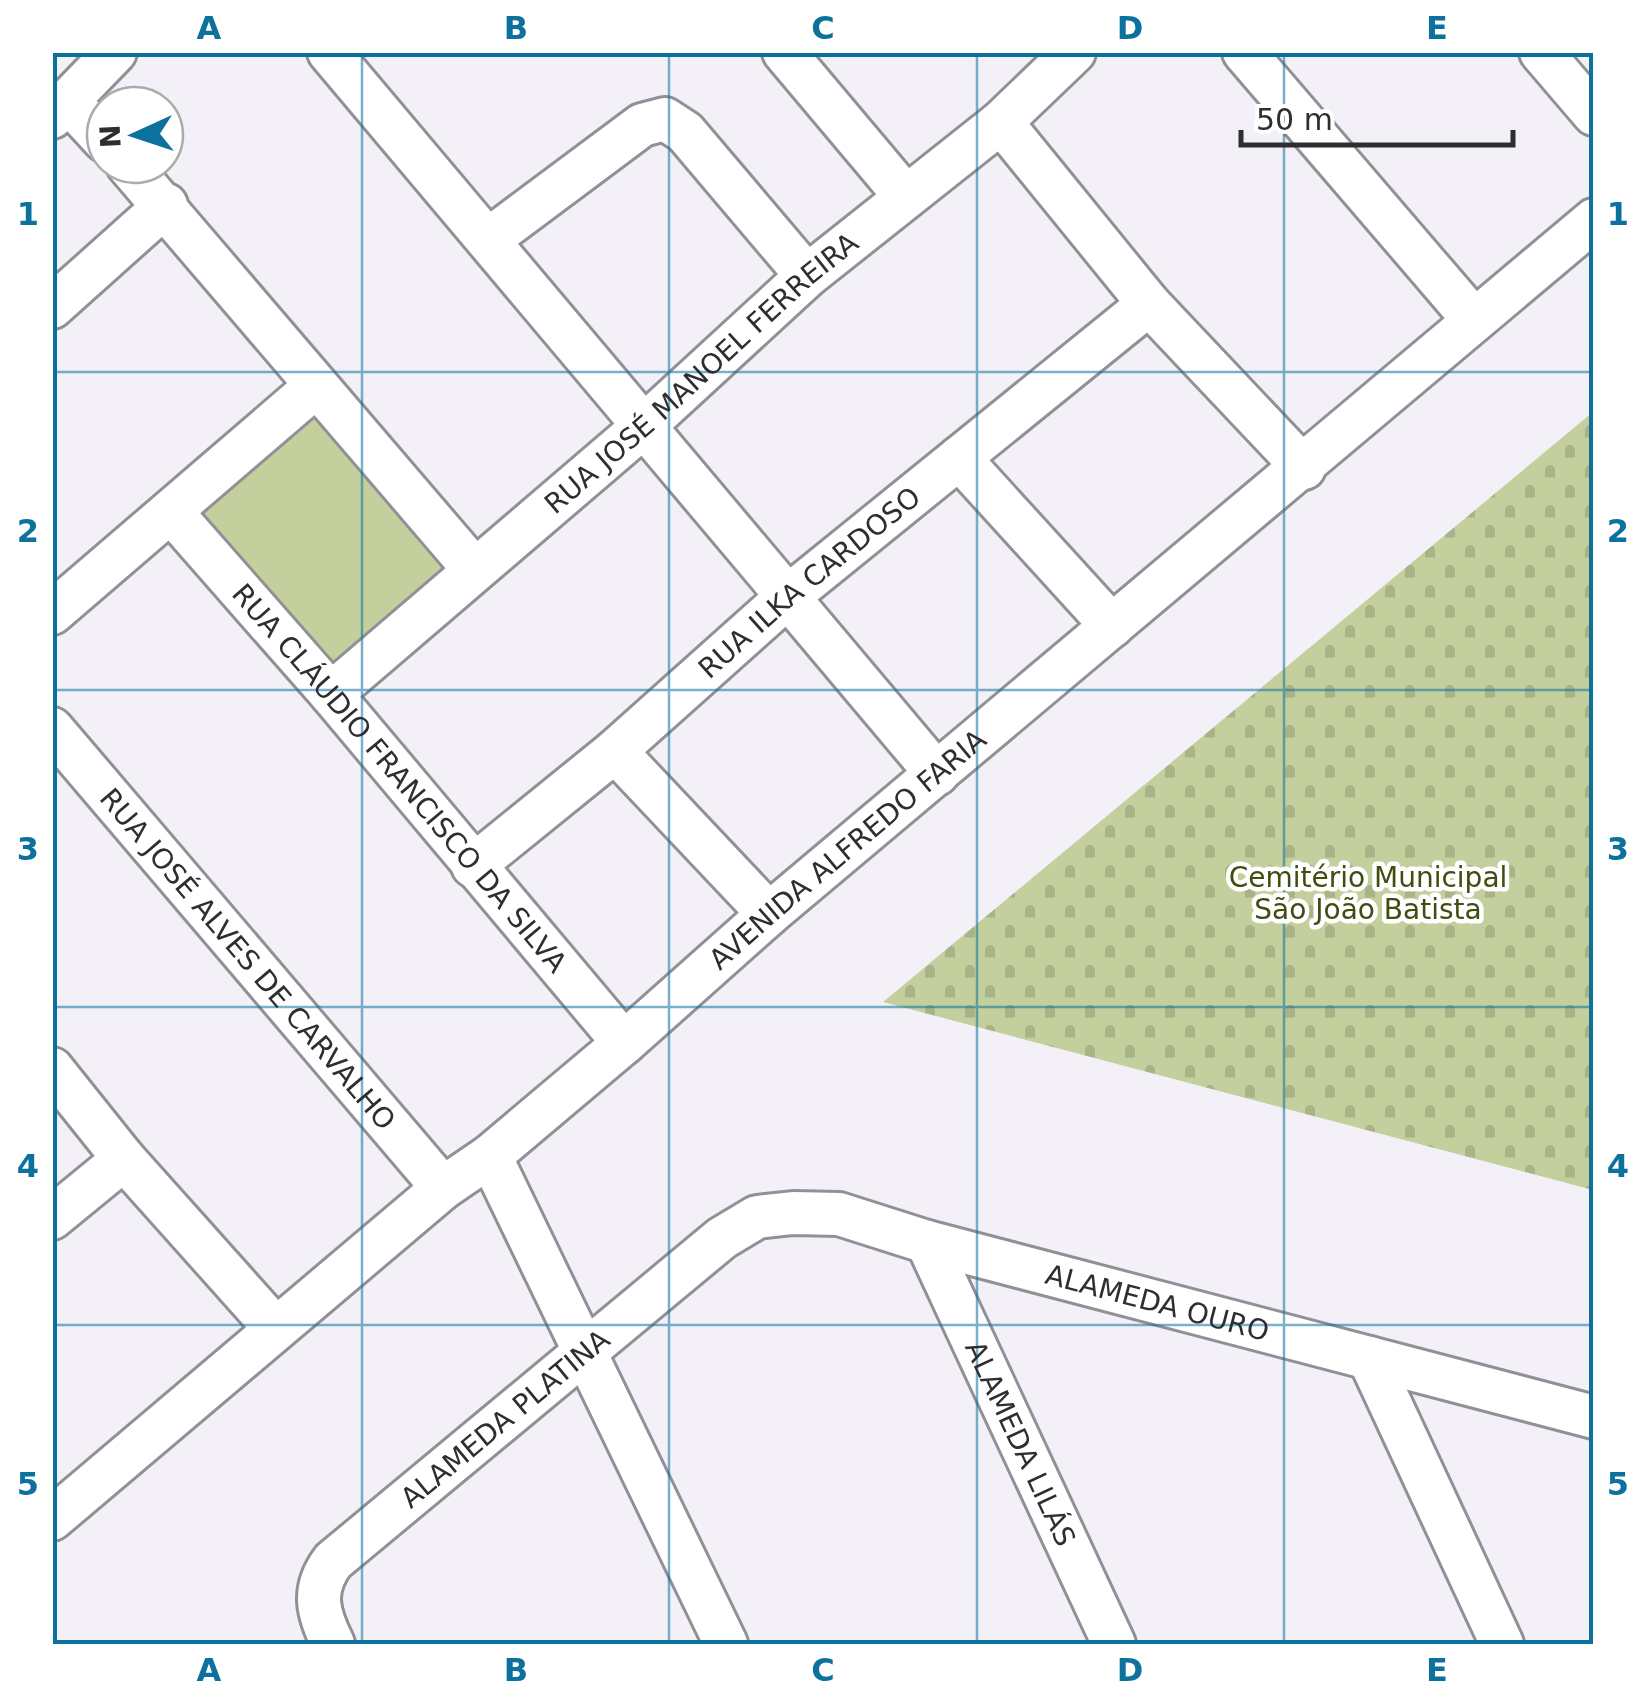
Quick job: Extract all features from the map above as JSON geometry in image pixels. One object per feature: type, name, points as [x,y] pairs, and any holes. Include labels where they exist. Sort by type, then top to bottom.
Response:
[{"type":"street","points":[[85,127],[60,109],[115,52]]},
{"type":"street","points":[[328,52],[936,774]]},
{"type":"street","points":[[784,52],[906,198]]},
{"type":"street","name":"RUA JOSÉ MANOEL FERREIRA","points":[[331,694],[473,568],[645,425],[807,276],[1001,122],[1074,52]]},
{"type":"street","points":[[1244,52],[1474,320]]},
{"type":"street","points":[[1541,52],[1594,114]]},
{"type":"street","points":[[488,240],[642,125],[665,118],[685,132],[807,276]]},
{"type":"street","points":[[1001,122],[1149,304],[1304,468]]},
{"type":"street","points":[[147,185],[473,568]]},
{"type":"street","points":[[52,307],[166,205]]},
{"type":"street","name":"AVENIDA ALFREDO FARIA","points":[[52,1519],[443,1188],[490,1156],[769,914],[1304,468],[1594,220]]},
{"type":"street","name":"RUA ILKA CARDOSO","points":[[473,866],[615,752],[785,599],[1149,304]]},
{"type":"street","points":[[52,613],[173,514],[316,386]]},
{"type":"street","points":[[959,458],[1112,626]]},
{"type":"street","name":"RUA CLÁUDIO FRANCISCO DA SILVA","points":[[173,514],[331,694],[624,1043]]},
{"type":"street","name":"RUA JOSÉ ALVES DE CARVALHO","points":[[52,729],[443,1188]]},
{"type":"street","points":[[615,752],[769,914]]},
{"type":"street","points":[[52,1070],[124,1159],[276,1329]]},
{"type":"street","points":[[490,1156],[726,1644]]},
{"type":"street","points":[[52,1218],[124,1159]]},
{"type":"street","name":"ALAMEDA OURO","points":[[722,1238],[758,1217],[839,1214],[927,1242],[1594,1417]]},
{"type":"street","name":"ALAMEDA PLATINA","points":[[325,1629],[323,1574],[333,1561],[722,1238]]},
{"type":"street","name":"ALAMEDA LILÁS","points":[[927,1242],[1114,1644]]},
{"type":"street","points":[[1369,1358],[1502,1644]]},
{"type":"street","name":"AVENIDA ALFREDO FARIA","points":[[52,1496],[98,1478]]},
{"type":"green space","points":[[316,386],[473,568],[331,694],[173,514]]},
{"type":"green space","name":"Cemitério Municipal São João Batista","points":[[1593,412],[1593,1190],[883,1002]]}]
